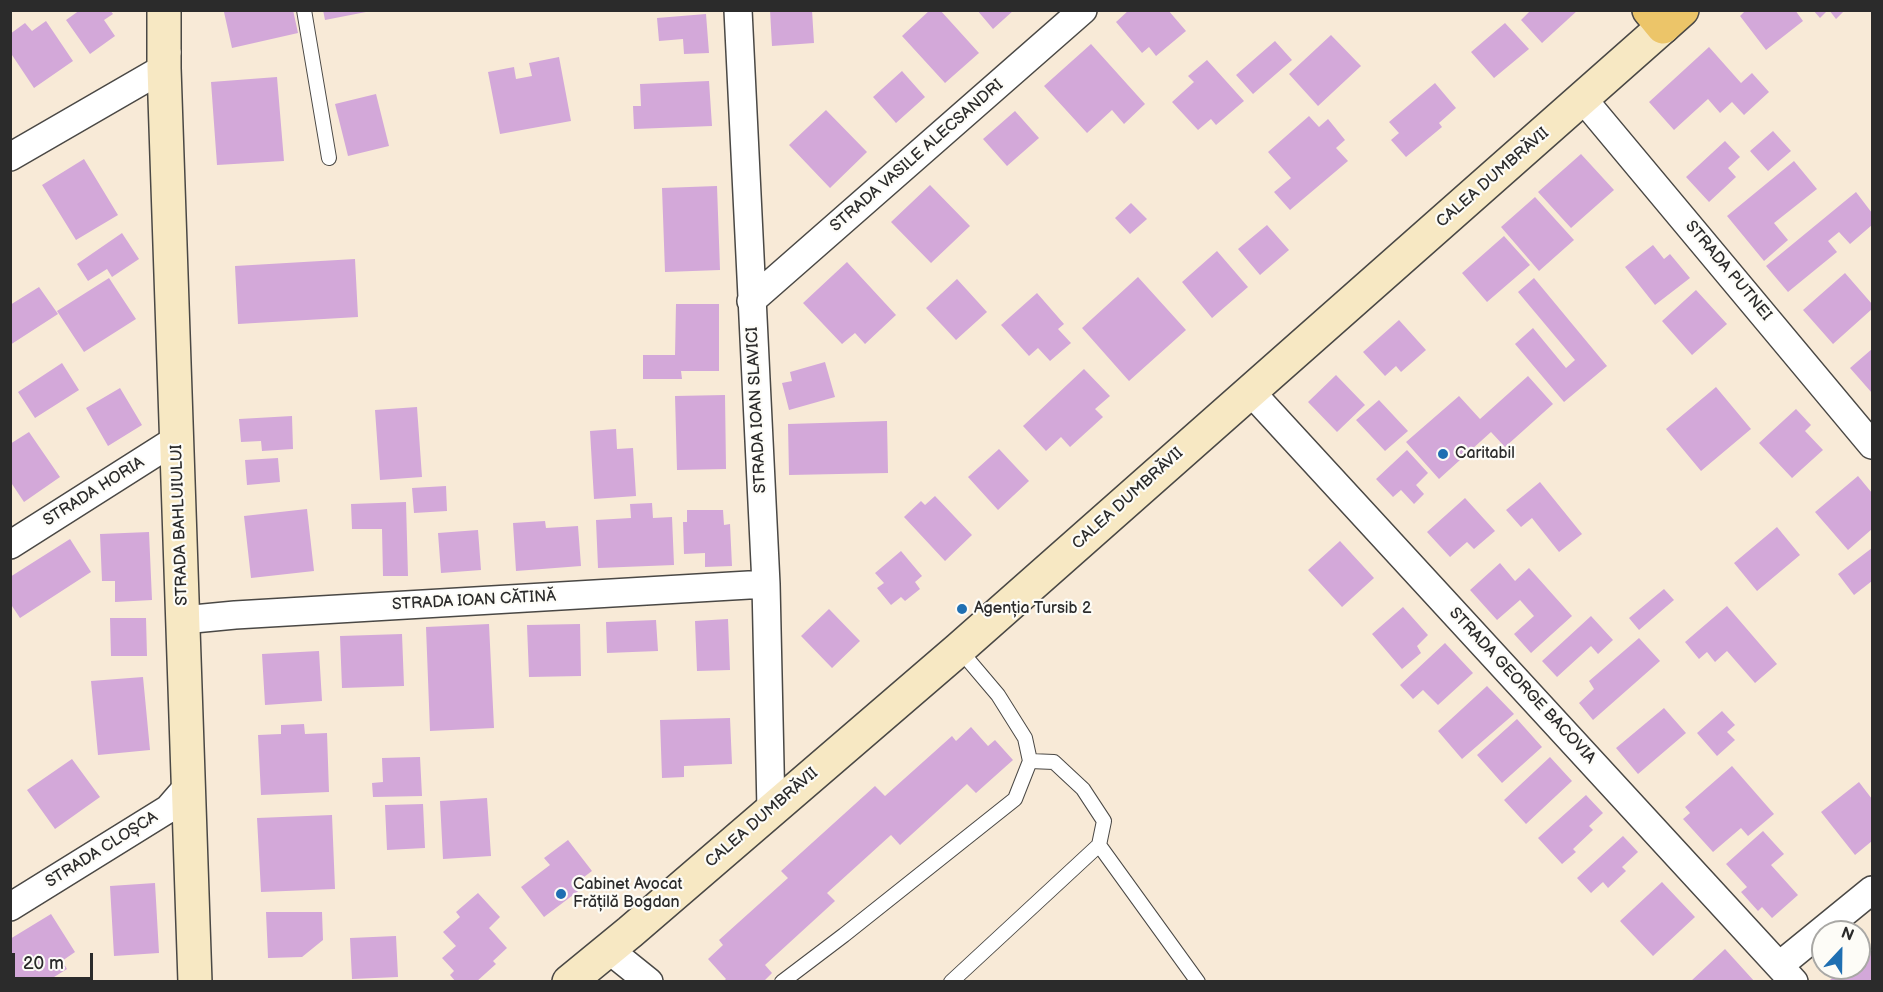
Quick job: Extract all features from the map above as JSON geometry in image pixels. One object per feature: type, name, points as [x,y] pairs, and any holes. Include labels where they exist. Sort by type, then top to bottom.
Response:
[{"type":"main road","name":"STRADA BAHLUIULUI","points":[[164,10],[164,68],[195,981]]},
{"type":"main road","name":"CALEA DUMBRĂVII","points":[[569,981],[959,649],[1583,99],[1664,16]]},
{"type":"street","points":[[10,157],[164,68],[174,10]]},
{"type":"street","name":"STRADA IOAN SLAVICI","points":[[738,10],[766,584],[771,810]]},
{"type":"street","name":"STRADA VASILE ALECSANDRI","points":[[751,301],[1083,10]]},
{"type":"street","name":"STRADA PUTNEI","points":[[1583,99],[1872,445]]},
{"type":"street","name":"STRADA GEORGE BACOVIA","points":[[1250,391],[1787,973]]},
{"type":"street","name":"STRADA HORIA","points":[[10,545],[177,440]]},
{"type":"street","name":"STRADA IOAN CĂTINĂ","points":[[183,620],[766,584]]},
{"type":"street","name":"STRADA CLOȘCA","points":[[10,907],[168,809],[189,786]]},
{"type":"street","points":[[1787,973],[1872,890]]},
{"type":"street","points":[[608,949],[649,981]]},
{"type":"lane","points":[[304,10],[329,158]]},
{"type":"lane","points":[[782,981],[844,935],[1015,799],[1030,761],[1025,738],[998,695],[959,649]]},
{"type":"lane","points":[[951,981],[1099,845],[1104,821],[1083,789],[1054,762],[1030,761]]},
{"type":"lane","points":[[1099,845],[1198,981]]},
{"type":"building","points":[[80,10],[110,10],[113,14],[104,20],[115,36],[90,54],[66,20]]},
{"type":"building","points":[[293,10],[298,33],[232,48],[224,12]]},
{"type":"building","points":[[323,10],[366,10],[366,12],[325,20]]},
{"type":"building","points":[[770,10],[812,10],[814,43],[772,46]]},
{"type":"building","points":[[930,10],[940,10],[979,53],[945,83],[902,36]]},
{"type":"building","points":[[977,10],[1014,10],[993,29]]},
{"type":"building","points":[[1129,10],[1168,10],[1186,31],[1156,56],[1149,47],[1142,53],[1116,22]]},
{"type":"building","points":[[1531,10],[1578,10],[1542,43],[1521,20]]},
{"type":"building","points":[[1746,10],[1795,10],[1803,21],[1766,50],[1740,16]]},
{"type":"building","points":[[1813,10],[1828,10],[1820,18]]},
{"type":"building","points":[[1829,10],[1845,10],[1836,19]]},
{"type":"building","points":[[706,14],[709,53],[684,54],[683,39],[659,41],[657,18]]},
{"type":"building","points":[[46,21],[73,61],[34,88],[10,52],[10,34],[25,23],[32,31]]},
{"type":"building","points":[[1505,23],[1529,49],[1494,78],[1471,52]]},
{"type":"building","points":[[1331,35],[1361,66],[1318,106],[1289,74]]},
{"type":"building","points":[[1275,41],[1292,60],[1253,94],[1236,75]]},
{"type":"building","points":[[1091,44],[1145,104],[1124,124],[1112,110],[1087,133],[1044,86]]},
{"type":"building","points":[[1709,47],[1741,83],[1752,73],[1769,92],[1744,115],[1732,102],[1720,113],[1708,99],[1674,130],[1649,102]]},
{"type":"building","points":[[559,57],[571,121],[500,134],[488,72],[514,67],[516,79],[532,76],[529,63]]},
{"type":"building","points":[[1207,60],[1244,101],[1216,125],[1211,119],[1198,130],[1172,102],[1194,82],[1188,76]]},
{"type":"building","points":[[902,71],[925,97],[896,123],[873,97]]},
{"type":"building","points":[[277,77],[284,161],[217,165],[211,82]]},
{"type":"building","points":[[709,81],[712,126],[634,129],[633,106],[641,106],[640,84]]},
{"type":"building","points":[[1435,83],[1456,108],[1439,123],[1442,127],[1406,157],[1391,140],[1399,133],[1389,122]]},
{"type":"building","points":[[376,94],[389,146],[348,156],[335,104]]},
{"type":"building","points":[[826,110],[867,152],[830,188],[789,145]]},
{"type":"building","points":[[1015,111],[1039,138],[1007,166],[983,139]]},
{"type":"building","points":[[1309,116],[1319,127],[1328,119],[1345,140],[1336,148],[1348,161],[1290,210],[1274,192],[1291,178],[1268,152]]},
{"type":"building","points":[[1773,131],[1791,151],[1768,171],[1750,151]]},
{"type":"building","points":[[1725,141],[1740,157],[1728,168],[1736,177],[1709,202],[1686,177]]},
{"type":"building","points":[[1581,154],[1614,190],[1571,228],[1538,192]]},
{"type":"building","points":[[84,159],[118,215],[76,240],[42,185]]},
{"type":"building","points":[[1794,161],[1817,189],[1774,223],[1788,240],[1764,261],[1727,216]]},
{"type":"building","points":[[930,185],[970,226],[931,263],[891,222]]},
{"type":"building","points":[[717,186],[720,270],[665,272],[662,188]]},
{"type":"building","points":[[1856,192],[1872,213],[1872,225],[1850,244],[1839,232],[1828,241],[1837,252],[1788,292],[1766,266]]},
{"type":"building","points":[[1535,197],[1574,240],[1539,271],[1501,227]]},
{"type":"building","points":[[1131,203],[1147,219],[1130,234],[1115,218]]},
{"type":"building","points":[[1267,225],[1289,250],[1260,275],[1238,249]]},
{"type":"building","points":[[122,233],[139,259],[112,277],[107,269],[88,281],[77,264]]},
{"type":"building","points":[[1504,236],[1530,265],[1487,302],[1462,273]]},
{"type":"building","points":[[1653,245],[1664,259],[1670,254],[1690,278],[1655,305],[1625,267]]},
{"type":"building","points":[[1217,251],[1248,287],[1212,318],[1182,282]]},
{"type":"building","points":[[355,259],[358,317],[238,324],[235,266]]},
{"type":"building","points":[[847,262],[896,315],[865,344],[855,333],[842,344],[803,303]]},
{"type":"building","points":[[1845,273],[1872,304],[1872,309],[1833,344],[1803,310]]},
{"type":"building","points":[[1138,277],[1186,330],[1129,381],[1082,328]]},
{"type":"building","points":[[109,278],[136,319],[84,352],[57,311]]},
{"type":"building","points":[[1534,278],[1607,366],[1564,402],[1515,344],[1533,328],[1566,368],[1575,360],[1518,292]]},
{"type":"building","points":[[957,279],[987,312],[956,340],[926,308]]},
{"type":"building","points":[[39,287],[58,314],[10,345],[10,305]]},
{"type":"building","points":[[1696,290],[1727,324],[1692,355],[1662,321]]},
{"type":"building","points":[[1037,293],[1064,324],[1058,329],[1071,343],[1050,361],[1038,348],[1029,356],[1001,325]]},
{"type":"building","points":[[676,304],[719,304],[719,371],[681,371],[682,379],[643,379],[643,355],[675,355]]},
{"type":"building","points":[[1399,320],[1426,350],[1401,372],[1396,366],[1385,376],[1363,352]]},
{"type":"building","points":[[1872,349],[1872,393],[1850,368]]},
{"type":"building","points":[[825,362],[835,397],[789,410],[782,383],[792,381],[790,372]]},
{"type":"building","points":[[62,363],[79,390],[35,418],[18,392]]},
{"type":"building","points":[[1084,369],[1110,396],[1095,409],[1103,417],[1070,447],[1061,437],[1046,451],[1023,426]]},
{"type":"building","points":[[1336,375],[1365,405],[1337,432],[1308,402]]},
{"type":"building","points":[[1528,376],[1553,404],[1505,447],[1491,432],[1439,479],[1406,442],[1459,396],[1480,419]]},
{"type":"building","points":[[1716,387],[1751,429],[1701,471],[1666,429]]},
{"type":"building","points":[[120,388],[142,425],[108,446],[86,408]]},
{"type":"building","points":[[725,395],[726,469],[677,470],[675,396]]},
{"type":"building","points":[[1379,400],[1408,431],[1385,451],[1356,420]]},
{"type":"building","points":[[417,407],[422,477],[380,480],[375,410]]},
{"type":"building","points":[[1796,409],[1811,425],[1805,431],[1823,450],[1792,478],[1759,443]]},
{"type":"building","points":[[292,416],[293,449],[262,451],[261,441],[241,442],[239,419]]},
{"type":"building","points":[[887,421],[888,473],[789,475],[788,424]]},
{"type":"building","points":[[616,429],[617,449],[633,448],[636,496],[594,499],[590,431]]},
{"type":"building","points":[[29,432],[60,477],[24,502],[10,481],[10,444]]},
{"type":"building","points":[[999,449],[1029,481],[998,510],[968,477]]},
{"type":"building","points":[[1407,450],[1428,473],[1416,485],[1424,494],[1414,504],[1401,490],[1393,497],[1376,479]]},
{"type":"building","points":[[278,458],[280,482],[247,485],[245,460]]},
{"type":"building","points":[[1858,476],[1872,493],[1872,529],[1848,550],[1815,512]]},
{"type":"building","points":[[1540,482],[1582,534],[1559,552],[1532,518],[1521,527],[1506,510]]},
{"type":"building","points":[[446,486],[447,511],[414,513],[412,488]]},
{"type":"building","points":[[935,496],[972,535],[945,561],[904,517],[921,501],[925,505]]},
{"type":"building","points":[[1465,498],[1495,531],[1474,549],[1467,542],[1450,557],[1427,532]]},
{"type":"building","points":[[406,502],[408,576],[383,576],[382,529],[352,529],[351,504]]},
{"type":"building","points":[[652,503],[653,518],[672,517],[674,565],[598,568],[596,520],[631,518],[630,504]]},
{"type":"building","points":[[307,509],[314,571],[251,578],[244,516]]},
{"type":"building","points":[[687,510],[723,510],[724,525],[730,524],[732,566],[705,567],[705,553],[684,554],[683,522],[687,522]]},
{"type":"building","points":[[545,521],[546,528],[578,526],[581,566],[516,571],[513,523]]},
{"type":"building","points":[[1777,527],[1800,555],[1757,591],[1734,563]]},
{"type":"building","points":[[478,530],[481,570],[441,573],[438,533]]},
{"type":"building","points":[[149,532],[152,600],[115,602],[115,581],[102,581],[100,534]]},
{"type":"building","points":[[70,539],[91,572],[20,618],[10,603],[10,577]]},
{"type":"building","points":[[1340,541],[1374,578],[1342,607],[1308,570]]},
{"type":"building","points":[[1872,548],[1872,581],[1854,595],[1838,574]]},
{"type":"building","points":[[901,551],[922,576],[915,582],[920,589],[905,601],[901,597],[891,605],[877,588],[884,583],[875,573]]},
{"type":"building","points":[[1500,563],[1515,581],[1529,568],[1572,616],[1531,653],[1514,634],[1534,616],[1520,600],[1497,620],[1470,590]]},
{"type":"building","points":[[1664,589],[1674,600],[1639,630],[1629,618]]},
{"type":"building","points":[[1727,606],[1777,664],[1755,683],[1727,651],[1715,662],[1707,652],[1699,659],[1685,642]]},
{"type":"building","points":[[1403,607],[1428,635],[1417,646],[1421,653],[1402,669],[1372,634]]},
{"type":"building","points":[[829,609],[860,641],[832,668],[801,636]]},
{"type":"building","points":[[1591,616],[1613,640],[1598,654],[1591,646],[1557,677],[1542,661]]},
{"type":"building","points":[[110,618],[146,618],[147,656],[111,656]]},
{"type":"building","points":[[728,619],[730,670],[697,671],[695,621]]},
{"type":"building","points":[[656,620],[658,651],[607,653],[606,622]]},
{"type":"building","points":[[489,624],[494,728],[430,731],[426,627]]},
{"type":"building","points":[[580,624],[581,676],[529,677],[527,625]]},
{"type":"building","points":[[402,634],[404,686],[342,688],[340,636]]},
{"type":"building","points":[[1639,638],[1660,661],[1593,720],[1579,703],[1594,689],[1589,681]]},
{"type":"building","points":[[1445,643],[1473,673],[1438,705],[1423,690],[1413,699],[1400,685]]},
{"type":"building","points":[[319,651],[322,701],[265,705],[262,654]]},
{"type":"building","points":[[143,677],[150,750],[98,755],[91,681]]},
{"type":"building","points":[[1487,686],[1514,714],[1462,759],[1438,731]]},
{"type":"building","points":[[1664,708],[1686,733],[1638,774],[1616,748]]},
{"type":"building","points":[[1722,711],[1735,725],[1727,732],[1735,740],[1717,756],[1697,733]]},
{"type":"building","points":[[730,718],[732,764],[684,766],[684,777],[662,778],[660,720]]},
{"type":"building","points":[[1517,719],[1542,747],[1502,783],[1477,755]]},
{"type":"building","points":[[304,724],[305,734],[327,733],[329,792],[261,795],[258,735],[281,734],[281,725]]},
{"type":"building","points":[[971,727],[988,746],[995,740],[1013,760],[976,793],[967,784],[900,845],[891,835],[827,893],[835,901],[765,965],[772,973],[763,982],[723,982],[726,979],[708,959],[723,945],[719,940],[788,878],[781,871],[875,786],[885,796],[952,736],[956,741]]},
{"type":"building","points":[[420,757],[422,796],[373,797],[372,783],[383,782],[382,758]]},
{"type":"building","points":[[1550,757],[1572,781],[1526,824],[1504,800]]},
{"type":"building","points":[[72,759],[100,797],[55,829],[27,790]]},
{"type":"building","points":[[1732,766],[1774,814],[1748,836],[1741,828],[1713,852],[1683,819],[1690,813],[1685,807]]},
{"type":"building","points":[[1859,782],[1872,799],[1872,841],[1855,855],[1821,812]]},
{"type":"building","points":[[1586,795],[1603,813],[1589,826],[1593,830],[1573,849],[1576,852],[1562,864],[1538,838]]},
{"type":"building","points":[[487,798],[491,856],[443,859],[440,801]]},
{"type":"building","points":[[423,804],[425,848],[387,850],[385,805]]},
{"type":"building","points":[[332,815],[335,889],[261,892],[257,818]]},
{"type":"building","points":[[1763,831],[1784,854],[1771,865],[1798,895],[1772,918],[1762,907],[1758,911],[1741,892],[1747,887],[1726,864]]},
{"type":"building","points":[[1623,836],[1638,852],[1622,867],[1626,871],[1608,888],[1603,882],[1591,893],[1577,878]]},
{"type":"building","points":[[568,840],[592,871],[576,883],[581,889],[544,917],[521,887],[550,865],[544,858]]},
{"type":"building","points":[[1662,882],[1695,917],[1653,956],[1620,921]]},
{"type":"building","points":[[155,883],[159,953],[114,956],[110,886]]},
{"type":"building","points":[[478,893],[500,917],[489,928],[507,948],[493,961],[496,964],[476,982],[456,982],[450,975],[454,971],[442,958],[456,946],[443,932],[460,917],[456,912]]},
{"type":"building","points":[[266,912],[322,912],[323,940],[302,957],[268,958]]},
{"type":"building","points":[[51,914],[75,952],[62,961],[67,969],[46,982],[10,982],[10,939]]},
{"type":"building","points":[[396,936],[398,977],[352,979],[350,938]]},
{"type":"building","points":[[1725,949],[1755,982],[1690,982]]},
{"type":"building","points":[[1872,952],[1872,982],[1828,982],[1830,980],[1871,980]]},
{"type":"place","name":"Caritabil","points":[[1443,454]]},
{"type":"place","name":"Agenția Tursib 2","points":[[962,609]]},
{"type":"place","name":"Cabinet Avocat Frățilă Bogdan","points":[[561,894]]}]
